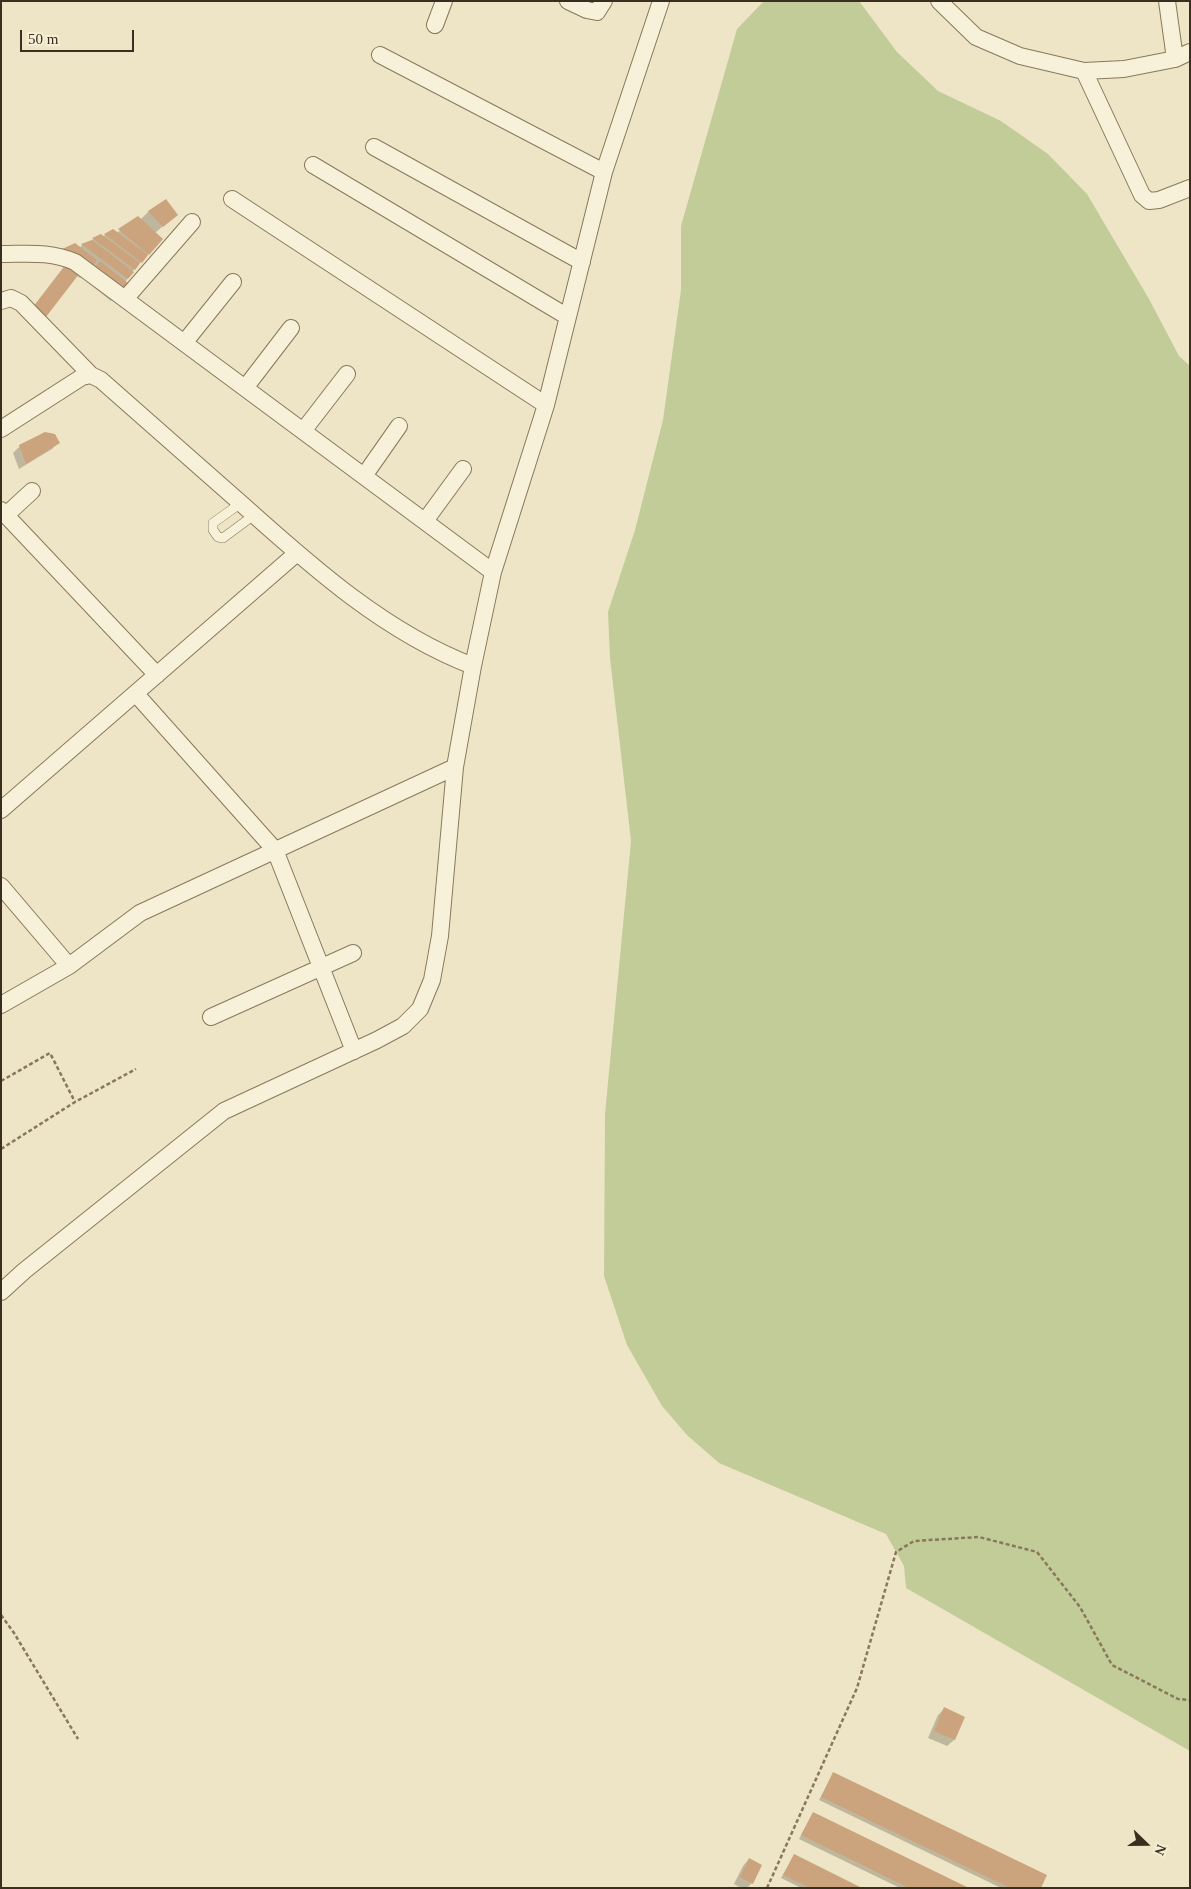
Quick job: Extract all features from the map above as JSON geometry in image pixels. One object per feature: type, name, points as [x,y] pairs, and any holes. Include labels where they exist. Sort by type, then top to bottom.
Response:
[{"type":"street","points":[[435,25],[444,1]]},
{"type":"street","points":[[568,1],[587,10],[597,12],[604,1]]},
{"type":"street","points":[[1,1292],[224,1111],[354,1051],[403,1026],[420,1009],[432,980],[440,936],[455,767],[473,666],[494,572],[546,405],[604,172],[661,1]]},
{"type":"street","points":[[940,1],[976,37],[1020,56],[1084,70],[1124,69],[1182,55],[1167,1]]},
{"type":"street","points":[[380,54],[604,172]]},
{"type":"street","points":[[1084,70],[1142,195],[1149,201],[1159,200],[1190,188]]},
{"type":"street","points":[[374,147],[582,262]]},
{"type":"street","points":[[313,165],[568,317]]},
{"type":"street","points":[[232,199],[546,405]]},
{"type":"street","points":[[125,299],[192,222]]},
{"type":"street","points":[[1,254],[46,254],[61,256],[75,262],[494,572]]},
{"type":"street","points":[[184,343],[233,282]]},
{"type":"street","points":[[1,302],[11,298],[20,303],[91,375],[101,380],[297,553],[369,608],[422,642],[449,657],[473,666]]},
{"type":"street","points":[[245,388],[291,328]]},
{"type":"street","points":[[303,431],[347,374]]},
{"type":"street","points":[[1,429],[82,377],[91,375]]},
{"type":"street","points":[[364,476],[399,426]]},
{"type":"street","points":[[425,521],[462,469]]},
{"type":"street","points":[[32,491],[3,513],[157,675]]},
{"type":"street","points":[[1,810],[297,553]]},
{"type":"street","points":[[136,694],[275,850],[354,1051]]},
{"type":"street","points":[[1,1004],[69,966],[140,913],[455,767]]},
{"type":"street","points":[[1,886],[69,966]]},
{"type":"street","points":[[210,1017],[353,953]]},
{"type":"lane","points":[[241,503],[213,524],[213,530],[218,537],[223,538],[254,515]]},
{"type":"path","points":[[1,1081],[50,1053],[75,1102]]},
{"type":"path","points":[[1,1149],[75,1102],[136,1069]]},
{"type":"path","points":[[767,1888],[857,1688],[896,1552],[914,1541],[979,1537],[1037,1552],[1080,1607],[1112,1665],[1178,1699],[1190,1700]]},
{"type":"path","points":[[1,1615],[78,1738]]},
{"type":"green space","points":[[764,1],[859,1],[897,52],[938,91],[1001,121],[1048,154],[1087,194],[1149,299],[1179,356],[1190,366],[1190,1751],[906,1588],[904,1566],[886,1534],[719,1463],[687,1435],[662,1406],[627,1345],[604,1276],[605,1114],[631,841],[610,658],[608,612],[635,530],[663,420],[681,290],[681,226],[737,29]]},
{"type":"building","points":[[166,199],[178,215],[163,227],[148,211]]},
{"type":"building","points":[[138,216],[163,239],[149,255],[118,229]]},
{"type":"building","points":[[113,229],[148,255],[142,263],[104,234]]},
{"type":"building","points":[[101,234],[140,263],[135,270],[92,238]]},
{"type":"building","points":[[92,240],[134,272],[128,279],[81,244]]},
{"type":"building","points":[[75,243],[97,260],[88,272],[60,250]]},
{"type":"building","points":[[100,261],[128,283],[118,295],[91,272]]},
{"type":"building","points":[[66,264],[79,274],[46,317],[33,307]]},
{"type":"building","points":[[45,432],[55,434],[60,443],[26,464],[19,445]]},
{"type":"building","points":[[944,1707],[965,1717],[955,1740],[934,1731]]},
{"type":"building","points":[[833,1772],[1047,1875],[1041,1888],[1010,1888],[821,1797]]},
{"type":"building","points":[[813,1812],[969,1888],[909,1888],[801,1835]]},
{"type":"building","points":[[794,1854],[862,1888],[810,1888],[783,1875]]},
{"type":"building","points":[[749,1858],[762,1865],[753,1884],[740,1877]]}]
